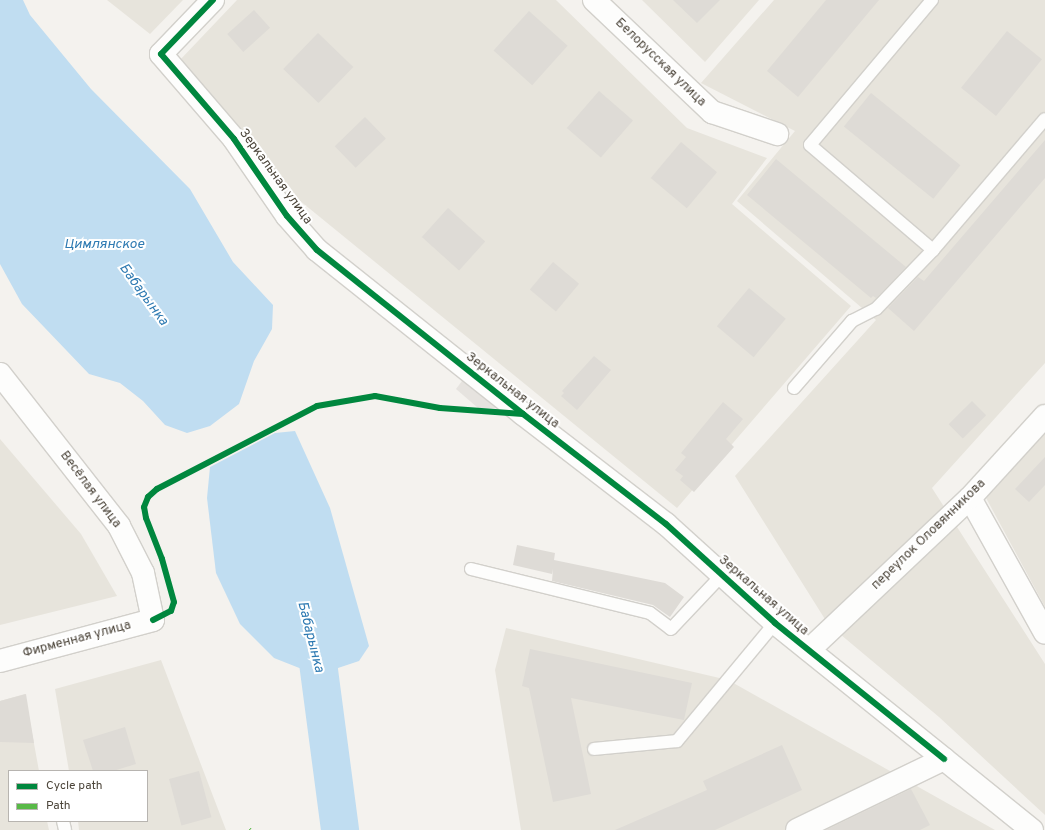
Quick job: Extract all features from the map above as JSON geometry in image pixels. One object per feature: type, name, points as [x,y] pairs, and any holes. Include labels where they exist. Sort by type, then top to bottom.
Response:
[{"type":"street","name":"Зеркальная улица","points":[[213,0],[160,54],[234,138],[287,216],[317,250],[523,414],[666,524],[775,623],[1032,830]]},
{"type":"street","name":"Белорусская улица","points":[[594,0],[712,112],[777,134]]},
{"type":"street","name":"Весёлая улица","points":[[0,374],[119,526],[143,573],[153,620]]},
{"type":"street","name":"переулок Оловянникова","points":[[809,650],[970,498],[1045,416]]},
{"type":"street","points":[[970,498],[1045,633]]},
{"type":"street","name":"Фирменная улица","points":[[0,661],[153,620]]},
{"type":"street","points":[[797,830],[944,759]]},
{"type":"lane","points":[[932,0],[810,145],[933,250]]},
{"type":"lane","points":[[794,388],[852,321],[876,309],[933,250],[1045,119]]},
{"type":"lane","points":[[471,569],[650,613],[671,629],[722,574]]},
{"type":"lane","points":[[594,749],[677,741],[775,623]]},
{"type":"shaded area","points":[[107,0],[183,0],[150,34]]},
{"type":"shaded area","points":[[237,0],[556,0],[687,128],[767,158],[732,204],[851,306],[677,508],[299,200],[179,61]]},
{"type":"shaded area","points":[[642,0],[759,0],[705,62]]},
{"type":"shaded area","points":[[774,0],[1045,0],[1045,363],[932,488],[1045,664],[1045,815],[939,717],[828,624],[735,476],[876,320],[737,201],[795,131],[701,83]]},
{"type":"shaded area","points":[[468,373],[509,408],[478,408],[456,389]]},
{"type":"shaded area","points":[[1045,433],[1045,607],[985,496]]},
{"type":"shaded area","points":[[0,439],[81,534],[117,596],[0,625]]},
{"type":"shaded area","points":[[506,628],[728,680],[995,830],[521,830],[495,670]]},
{"type":"shaded area","points":[[161,660],[226,830],[79,830],[78,822],[148,822],[148,770],[69,770],[55,689]]},
{"type":"shaded area","points":[[25,694],[39,770],[8,770],[8,822],[47,822],[49,830],[0,830],[0,701]]},
{"type":"water","name":"Цимлянское","points":[[0,0],[23,0],[30,15],[91,89],[190,189],[233,262],[273,305],[272,329],[254,361],[239,404],[210,426],[187,433],[165,425],[143,401],[120,383],[89,374],[22,304],[0,264]]},
{"type":"water","points":[[295,431],[330,508],[369,646],[359,661],[317,675],[274,658],[240,624],[216,573],[207,498],[210,467],[275,433]]},
{"type":"building","points":[[673,0],[720,0],[697,23]]},
{"type":"building","points":[[826,0],[879,0],[798,97],[767,71]]},
{"type":"building","points":[[254,10],[270,28],[243,52],[227,34]]},
{"type":"building","points":[[529,11],[568,46],[532,85],[494,50]]},
{"type":"building","points":[[1007,31],[1042,59],[996,116],[961,88]]},
{"type":"building","points":[[318,33],[353,67],[319,103],[283,69]]},
{"type":"building","points":[[599,91],[633,121],[601,158],[567,128]]},
{"type":"building","points":[[871,93],[960,165],[933,199],[844,126]]},
{"type":"building","points":[[365,117],[386,139],[356,168],[335,146]]},
{"type":"building","points":[[1045,140],[1045,178],[914,331],[888,308],[918,277],[924,281]]},
{"type":"building","points":[[681,142],[717,172],[687,208],[651,178]]},
{"type":"building","points":[[776,159],[906,267],[876,298],[873,296],[871,298],[747,195]]},
{"type":"building","points":[[448,208],[485,241],[459,270],[422,237]]},
{"type":"building","points":[[553,262],[579,284],[556,311],[530,290]]},
{"type":"building","points":[[749,288],[786,319],[754,357],[717,326]]},
{"type":"building","points":[[594,356],[611,370],[577,410],[561,396],[564,393],[562,391]]},
{"type":"building","points":[[972,401],[986,415],[963,438],[949,424]]},
{"type":"building","points":[[723,402],[743,419],[726,439],[734,447],[694,492],[680,480],[683,476],[675,470],[686,457],[681,453]]},
{"type":"building","points":[[1045,457],[1045,485],[1029,502],[1015,489]]},
{"type":"building","points":[[517,545],[555,553],[554,560],[665,583],[684,597],[670,617],[653,605],[552,581],[553,569],[552,574],[513,565]]},
{"type":"building","points":[[530,649],[692,683],[684,720],[571,698],[591,794],[553,802],[529,688],[522,686]]},
{"type":"building","points":[[26,694],[34,743],[0,742],[0,701]]},
{"type":"building","points":[[125,727],[136,764],[116,770],[93,770],[83,740]]},
{"type":"building","points":[[782,745],[802,790],[715,830],[615,830],[707,790],[703,781]]},
{"type":"building","points":[[199,771],[211,817],[181,825],[169,779]]},
{"type":"building","points":[[911,789],[930,825],[920,830],[826,830]]},
{"type":"waterway","name":"Бабарынка","points":[[308,624],[317,655],[340,830]]},
{"type":"cycle path","points":[[213,0],[161,54],[234,139],[287,216],[317,250],[523,414],[666,524],[775,623],[944,759]]},
{"type":"cycle path","points":[[153,620],[171,611],[174,602],[162,559],[146,518],[144,507],[148,497],[157,489],[317,406],[375,396],[440,408],[523,414]]}]
